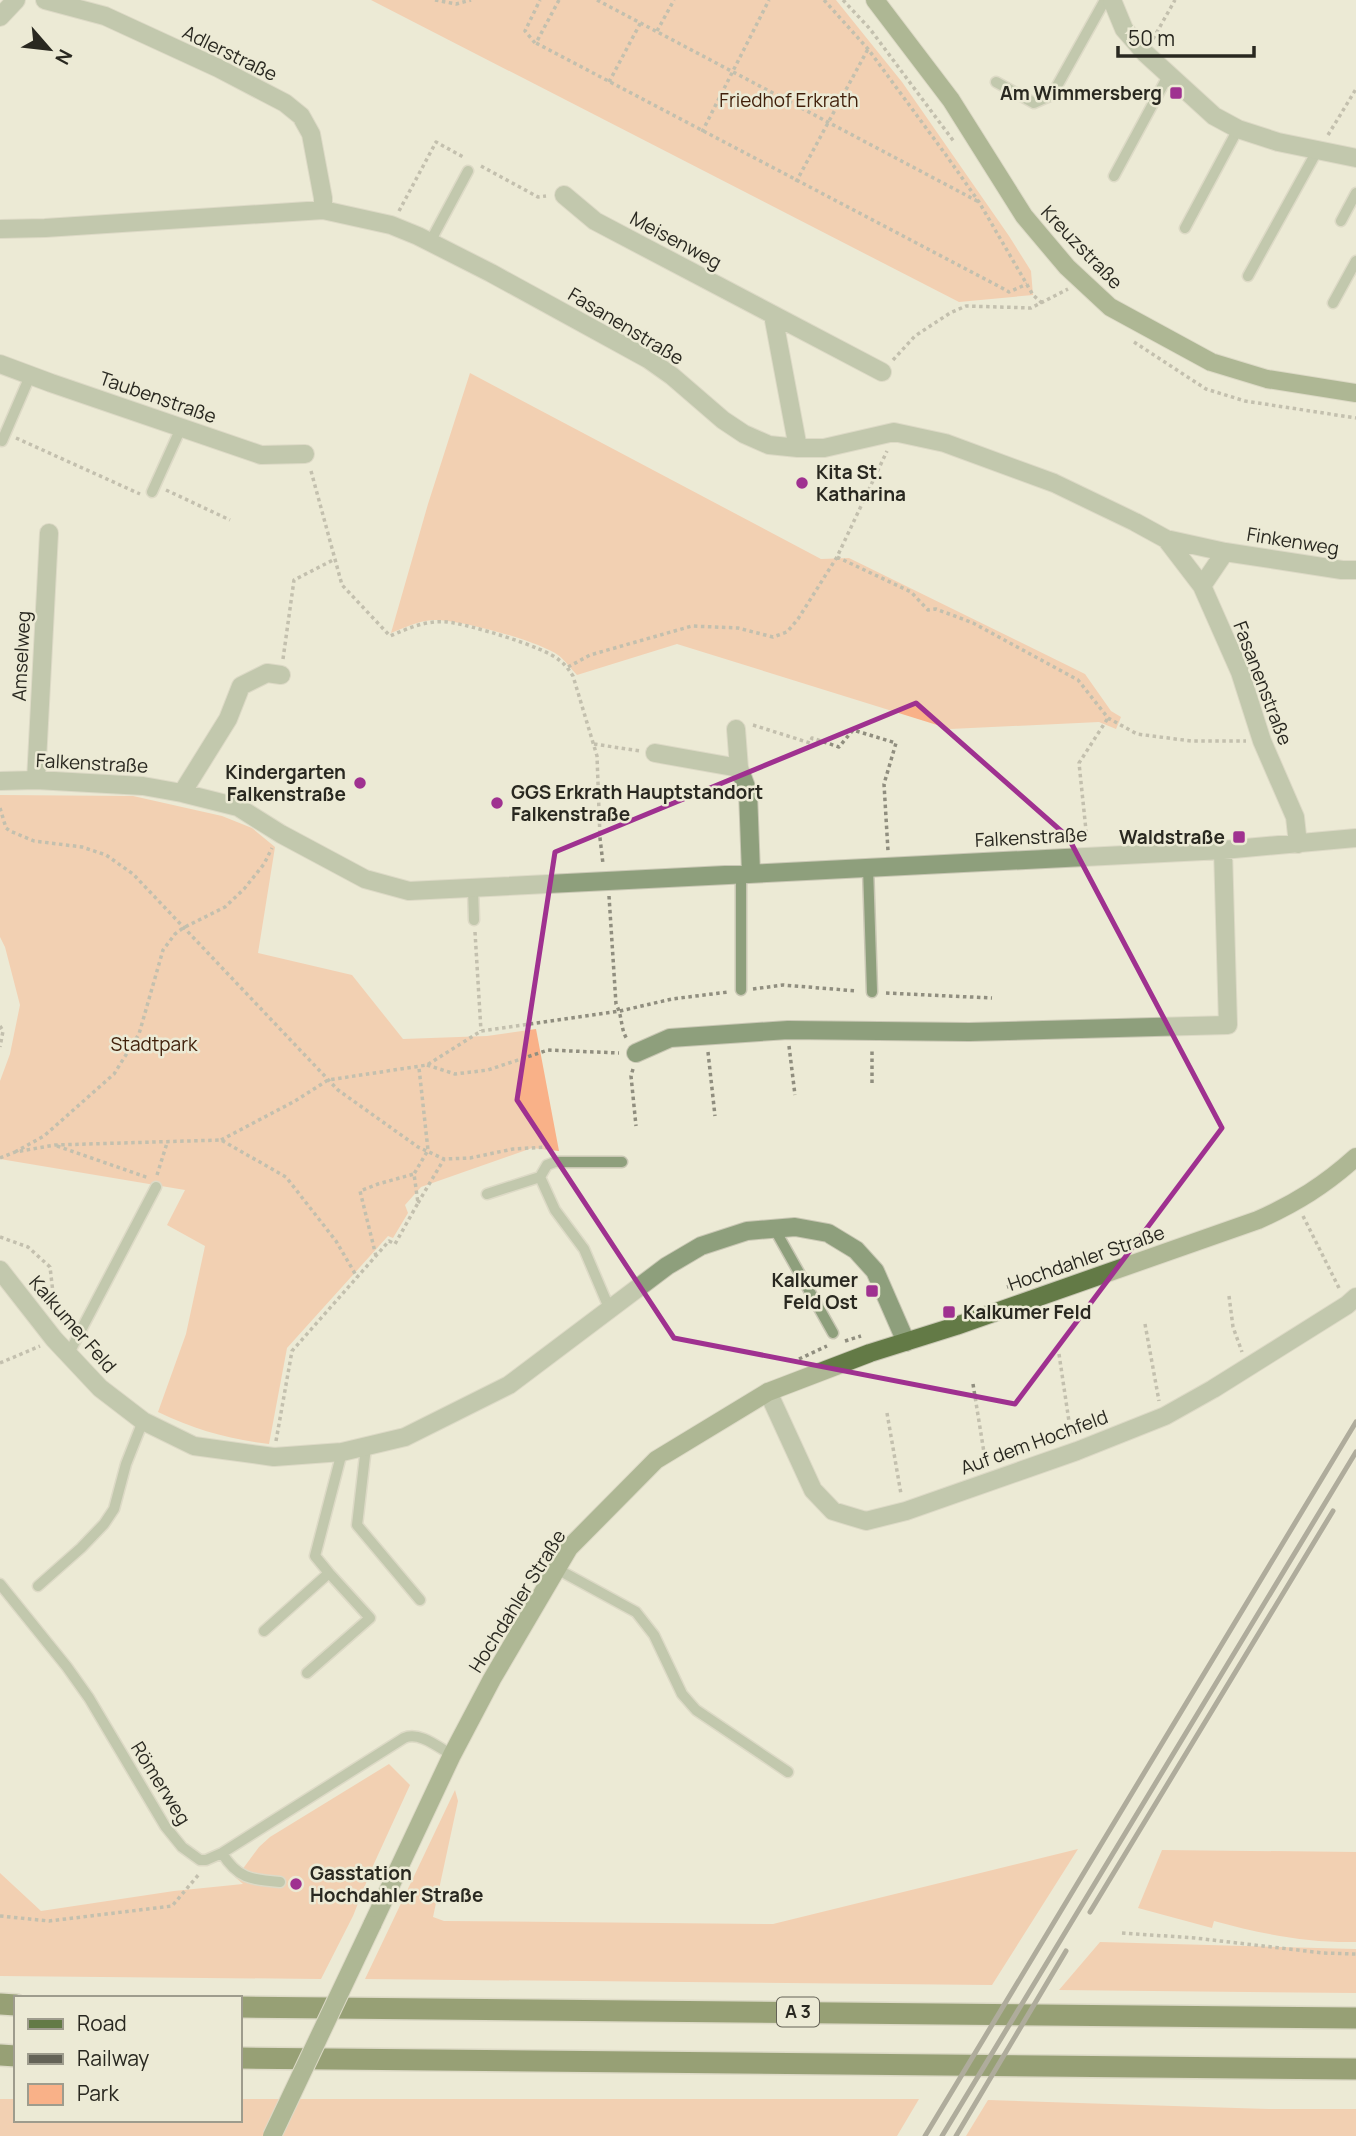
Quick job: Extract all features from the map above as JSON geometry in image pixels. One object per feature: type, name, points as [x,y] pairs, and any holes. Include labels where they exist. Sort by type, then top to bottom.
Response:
[{"type":"highway","name":"A 3","points":[[242,2007],[1356,2018]]},
{"type":"highway","points":[[242,2058],[1356,2069]]},
{"type":"main road","name":"Kreuzstraße","points":[[874,0],[951,100],[1024,216],[1078,278],[1110,307],[1210,362],[1267,379],[1356,393]]},
{"type":"main road","name":"Hochdahler Straße","points":[[272,2136],[452,1755],[492,1679],[569,1548],[656,1460],[768,1392],[870,1353],[1258,1220],[1296,1203],[1330,1180],[1356,1157]]},
{"type":"street","points":[[0,17],[16,0]]},
{"type":"street","name":"Adlerstraße","points":[[45,0],[105,16],[218,68],[285,103],[301,116],[311,134],[323,210]]},
{"type":"street","points":[[1112,0],[1124,29],[1214,116],[1238,129],[1278,142],[1356,158]]},
{"type":"street","name":"Meisenweg","points":[[564,195],[595,221],[882,372]]},
{"type":"street","name":"Fasanenstraße","points":[[0,229],[323,210],[391,225],[503,280],[648,359],[723,420],[744,434],[769,445],[824,448],[894,432],[945,443],[1054,483],[1166,539],[1202,586],[1240,672],[1262,741],[1295,817],[1298,844]]},
{"type":"street","points":[[773,315],[798,448]]},
{"type":"street","name":"Taubenstraße","points":[[0,364],[261,455],[305,454]]},
{"type":"street","name":"Amselweg","points":[[36,780],[49,533]]},
{"type":"street","name":"Finkenweg","points":[[1166,539],[1225,552],[1356,570]]},
{"type":"street","name":"Finkenweg","points":[[1202,586],[1225,552]]},
{"type":"street","points":[[182,793],[228,719],[241,686],[267,673],[281,675]]},
{"type":"street","points":[[736,729],[739,768],[748,792],[746,873]]},
{"type":"street","points":[[655,753],[739,768]]},
{"type":"street","name":"Falkenstraße","points":[[0,781],[36,780],[143,786],[238,807],[365,880],[409,891],[1223,850],[1356,838]]},
{"type":"street","points":[[636,1054],[670,1038],[788,1030],[969,1032],[1228,1025],[1223,850]]},
{"type":"street","name":"Kalkumer Feld","points":[[0,1270],[68,1355],[100,1388],[143,1421],[194,1446],[274,1457],[342,1452],[405,1437],[509,1385],[667,1266],[702,1245],[747,1231],[795,1227],[828,1233],[856,1250],[875,1271],[906,1342]]},
{"type":"street","name":"Auf dem Hochfeld","points":[[768,1392],[813,1490],[833,1511],[866,1521],[906,1511],[1077,1451],[1165,1416],[1213,1389],[1352,1301]]},
{"type":"lane","points":[[996,82],[1034,103],[1052,95],[1105,0]]},
{"type":"lane","points":[[1114,176],[1169,74]]},
{"type":"lane","points":[[1185,228],[1238,129]]},
{"type":"lane","points":[[1248,276],[1317,151]]},
{"type":"lane","points":[[430,242],[468,172]]},
{"type":"lane","points":[[1341,221],[1356,193]]},
{"type":"lane","points":[[1333,303],[1356,261]]},
{"type":"lane","points":[[3,437],[30,376]]},
{"type":"lane","points":[[153,489],[181,428]]},
{"type":"lane","points":[[868,867],[872,992]]},
{"type":"lane","points":[[741,990],[746,873]]},
{"type":"lane","points":[[473,888],[474,920]]},
{"type":"lane","points":[[487,1194],[540,1177],[547,1165],[555,1162],[622,1162]]},
{"type":"lane","points":[[540,1177],[555,1210],[584,1249],[610,1310]]},
{"type":"lane","points":[[68,1355],[156,1187]]},
{"type":"lane","points":[[774,1228],[833,1333]]},
{"type":"lane","points":[[38,1586],[81,1549],[114,1509],[126,1464],[143,1421]]},
{"type":"lane","points":[[366,1447],[357,1525],[420,1600]]},
{"type":"lane","points":[[307,1673],[370,1618],[315,1556],[342,1452]]},
{"type":"lane","points":[[557,1569],[636,1612],[654,1635],[682,1694],[696,1710],[789,1772]]},
{"type":"lane","points":[[264,1631],[329,1573]]},
{"type":"lane","name":"Römerweg","points":[[0,1584],[89,1698],[165,1826],[192,1856],[200,1860],[217,1855]]},
{"type":"lane","points":[[279,1882],[239,1874],[217,1855],[411,1735],[452,1755]]},
{"type":"path","points":[[435,0],[456,4],[471,0]]},
{"type":"path","points":[[540,0],[525,31],[536,43],[796,182],[1010,292],[1027,284]]},
{"type":"path","points":[[536,43],[559,0]]},
{"type":"path","points":[[597,0],[979,202]]},
{"type":"path","points":[[657,31],[674,0]]},
{"type":"path","points":[[702,132],[769,0]]},
{"type":"path","points":[[824,0],[868,49],[979,202],[1033,295],[1042,303]]},
{"type":"path","points":[[1145,52],[1175,0]]},
{"type":"path","points":[[609,82],[641,22]]},
{"type":"path","points":[[796,182],[868,49]]},
{"type":"path","points":[[1317,151],[1356,89]]},
{"type":"path","points":[[882,372],[915,336],[950,313],[965,306],[1031,308],[1066,290],[1078,278]]},
{"type":"path","points":[[567,668],[590,654],[692,626],[737,628],[773,637],[788,632],[837,557],[894,432]]},
{"type":"path","points":[[3,437],[138,494],[153,489],[230,520]]},
{"type":"path","points":[[305,454],[315,481],[342,585],[390,636],[420,624],[448,622],[541,649],[558,658],[573,677],[597,756],[600,838],[609,892],[616,1004],[620,1011],[623,1034],[636,1054],[631,1076],[635,1126]]},
{"type":"path","points":[[837,557],[911,592],[928,610],[936,609],[973,623],[1078,680],[1108,718],[1136,734],[1191,741],[1262,741]]},
{"type":"path","points":[[281,675],[294,580],[335,558]]},
{"type":"path","points":[[1088,855],[1079,763],[1108,718]]},
{"type":"path","points":[[736,729],[746,723],[810,743],[812,738],[839,747],[853,730],[896,743],[884,784],[890,866]]},
{"type":"path","points":[[594,744],[655,753]]},
{"type":"path","points":[[0,808],[6,828],[33,841],[82,847],[106,855],[133,874],[338,1090],[418,1147],[444,1160],[470,1158],[513,1149],[547,1147],[547,1165]]},
{"type":"path","points":[[15,1153],[44,1136],[114,1074],[139,1034],[163,950],[183,928],[225,908],[264,864],[274,845]]},
{"type":"path","points":[[474,920],[481,1031]]},
{"type":"path","points":[[0,1158],[55,1145],[221,1140],[295,1101],[328,1080],[419,1068],[481,1031],[620,1011],[672,999],[783,985],[992,998]]},
{"type":"path","points":[[0,1026],[3,1031],[0,1047]]},
{"type":"path","points":[[788,1030],[795,1095]]},
{"type":"path","points":[[872,1083],[873,1030]]},
{"type":"path","points":[[706,1035],[715,1116]]},
{"type":"path","points":[[427,1065],[455,1074],[488,1070],[548,1050],[636,1054]]},
{"type":"path","points":[[418,1203],[414,1174],[428,1150],[419,1068]]},
{"type":"path","points":[[221,1140],[286,1177],[336,1241],[358,1277]]},
{"type":"path","points":[[55,1145],[156,1180],[167,1143]]},
{"type":"path","points":[[274,1457],[292,1352],[389,1241],[395,1244],[444,1160]]},
{"type":"path","points":[[376,1256],[360,1191],[414,1174]]},
{"type":"path","points":[[1296,1203],[1352,1301]]},
{"type":"path","points":[[0,1237],[28,1247],[50,1267],[55,1311]]},
{"type":"path","points":[[1229,1296],[1233,1327],[1242,1351]]},
{"type":"path","points":[[1145,1324],[1156,1394]]},
{"type":"path","points":[[0,1363],[54,1339]]},
{"type":"path","points":[[1059,1354],[1072,1435]]},
{"type":"path","points":[[973,1384],[985,1462]]},
{"type":"path","points":[[887,1413],[901,1493]]},
{"type":"path","points":[[0,1916],[49,1921],[172,1906],[217,1855]]},
{"type":"path","points":[[1122,1933],[1356,1954]]},
{"type":"highlighted area","points":[[916,703],[1068,837],[1222,1128],[1015,1404],[674,1338],[517,1100],[555,852]]},
{"type":"green space","name":"Friedhof Erkrath","points":[[371,0],[836,0],[902,82],[1009,236],[1031,271],[1033,295],[959,302]]},
{"type":"green space","points":[[470,373],[821,559],[849,558],[1085,674],[1111,711],[1121,717],[1116,729],[1099,722],[950,729],[677,644],[577,675],[561,657],[548,649],[477,627],[432,620],[391,633],[428,504]]},
{"type":"green space","name":"Stadtpark","points":[[0,795],[133,796],[222,816],[252,828],[275,847],[258,953],[352,975],[403,1039],[487,1036],[536,1029],[559,1151],[532,1148],[421,1187],[405,1205],[408,1213],[393,1238],[388,1236],[287,1348],[269,1444],[212,1433],[158,1412],[186,1334],[205,1246],[167,1225],[185,1190],[0,1159],[0,1081],[10,1054],[20,1005],[0,937]]},
{"type":"green space","points":[[389,1764],[410,1785],[353,1916],[321,1979],[0,1976],[0,1873],[41,1911],[174,1891],[243,1884],[235,1877],[270,1837]]},
{"type":"green space","points":[[455,1790],[458,1801],[433,1917],[444,1921],[773,1924],[1078,1849],[992,1985],[365,1979]]},
{"type":"green space","points":[[1162,1850],[1356,1852],[1356,1942],[1285,1937],[1214,1921],[1212,1928],[1138,1908]]},
{"type":"green space","points":[[1100,1942],[1356,1949],[1356,1993],[1059,1990]]},
{"type":"green space","points":[[0,2099],[14,2099],[14,2122],[242,2122],[242,2099],[919,2099],[897,2136],[0,2136]]},
{"type":"green space","points":[[988,2100],[1268,2109],[1356,2109],[1356,2136],[966,2136]]},
{"type":"railway","points":[[925,2136],[1356,1422]]},
{"type":"railway","points":[[942,2136],[1356,1452]]},
{"type":"railway","points":[[1090,1912],[1333,1511]]},
{"type":"railway","points":[[956,2136],[1066,1951]]},
{"type":"place","name":"Am Wimmersberg","points":[[1176,93]]},
{"type":"place","name":"Kita St. Katharina","points":[[802,483]]},
{"type":"place","name":"Kindergarten Falkenstraße","points":[[360,783]]},
{"type":"place","name":"GGS Erkrath Hauptstandort Falkenstraße","points":[[497,803]]},
{"type":"place","name":"Waldstraße","points":[[1239,837]]},
{"type":"place","name":"Kalkumer Feld Ost","points":[[872,1291]]},
{"type":"place","name":"Kalkumer Feld","points":[[949,1312]]},
{"type":"place","name":"Gasstation Hochdahler Straße","points":[[296,1884]]}]
